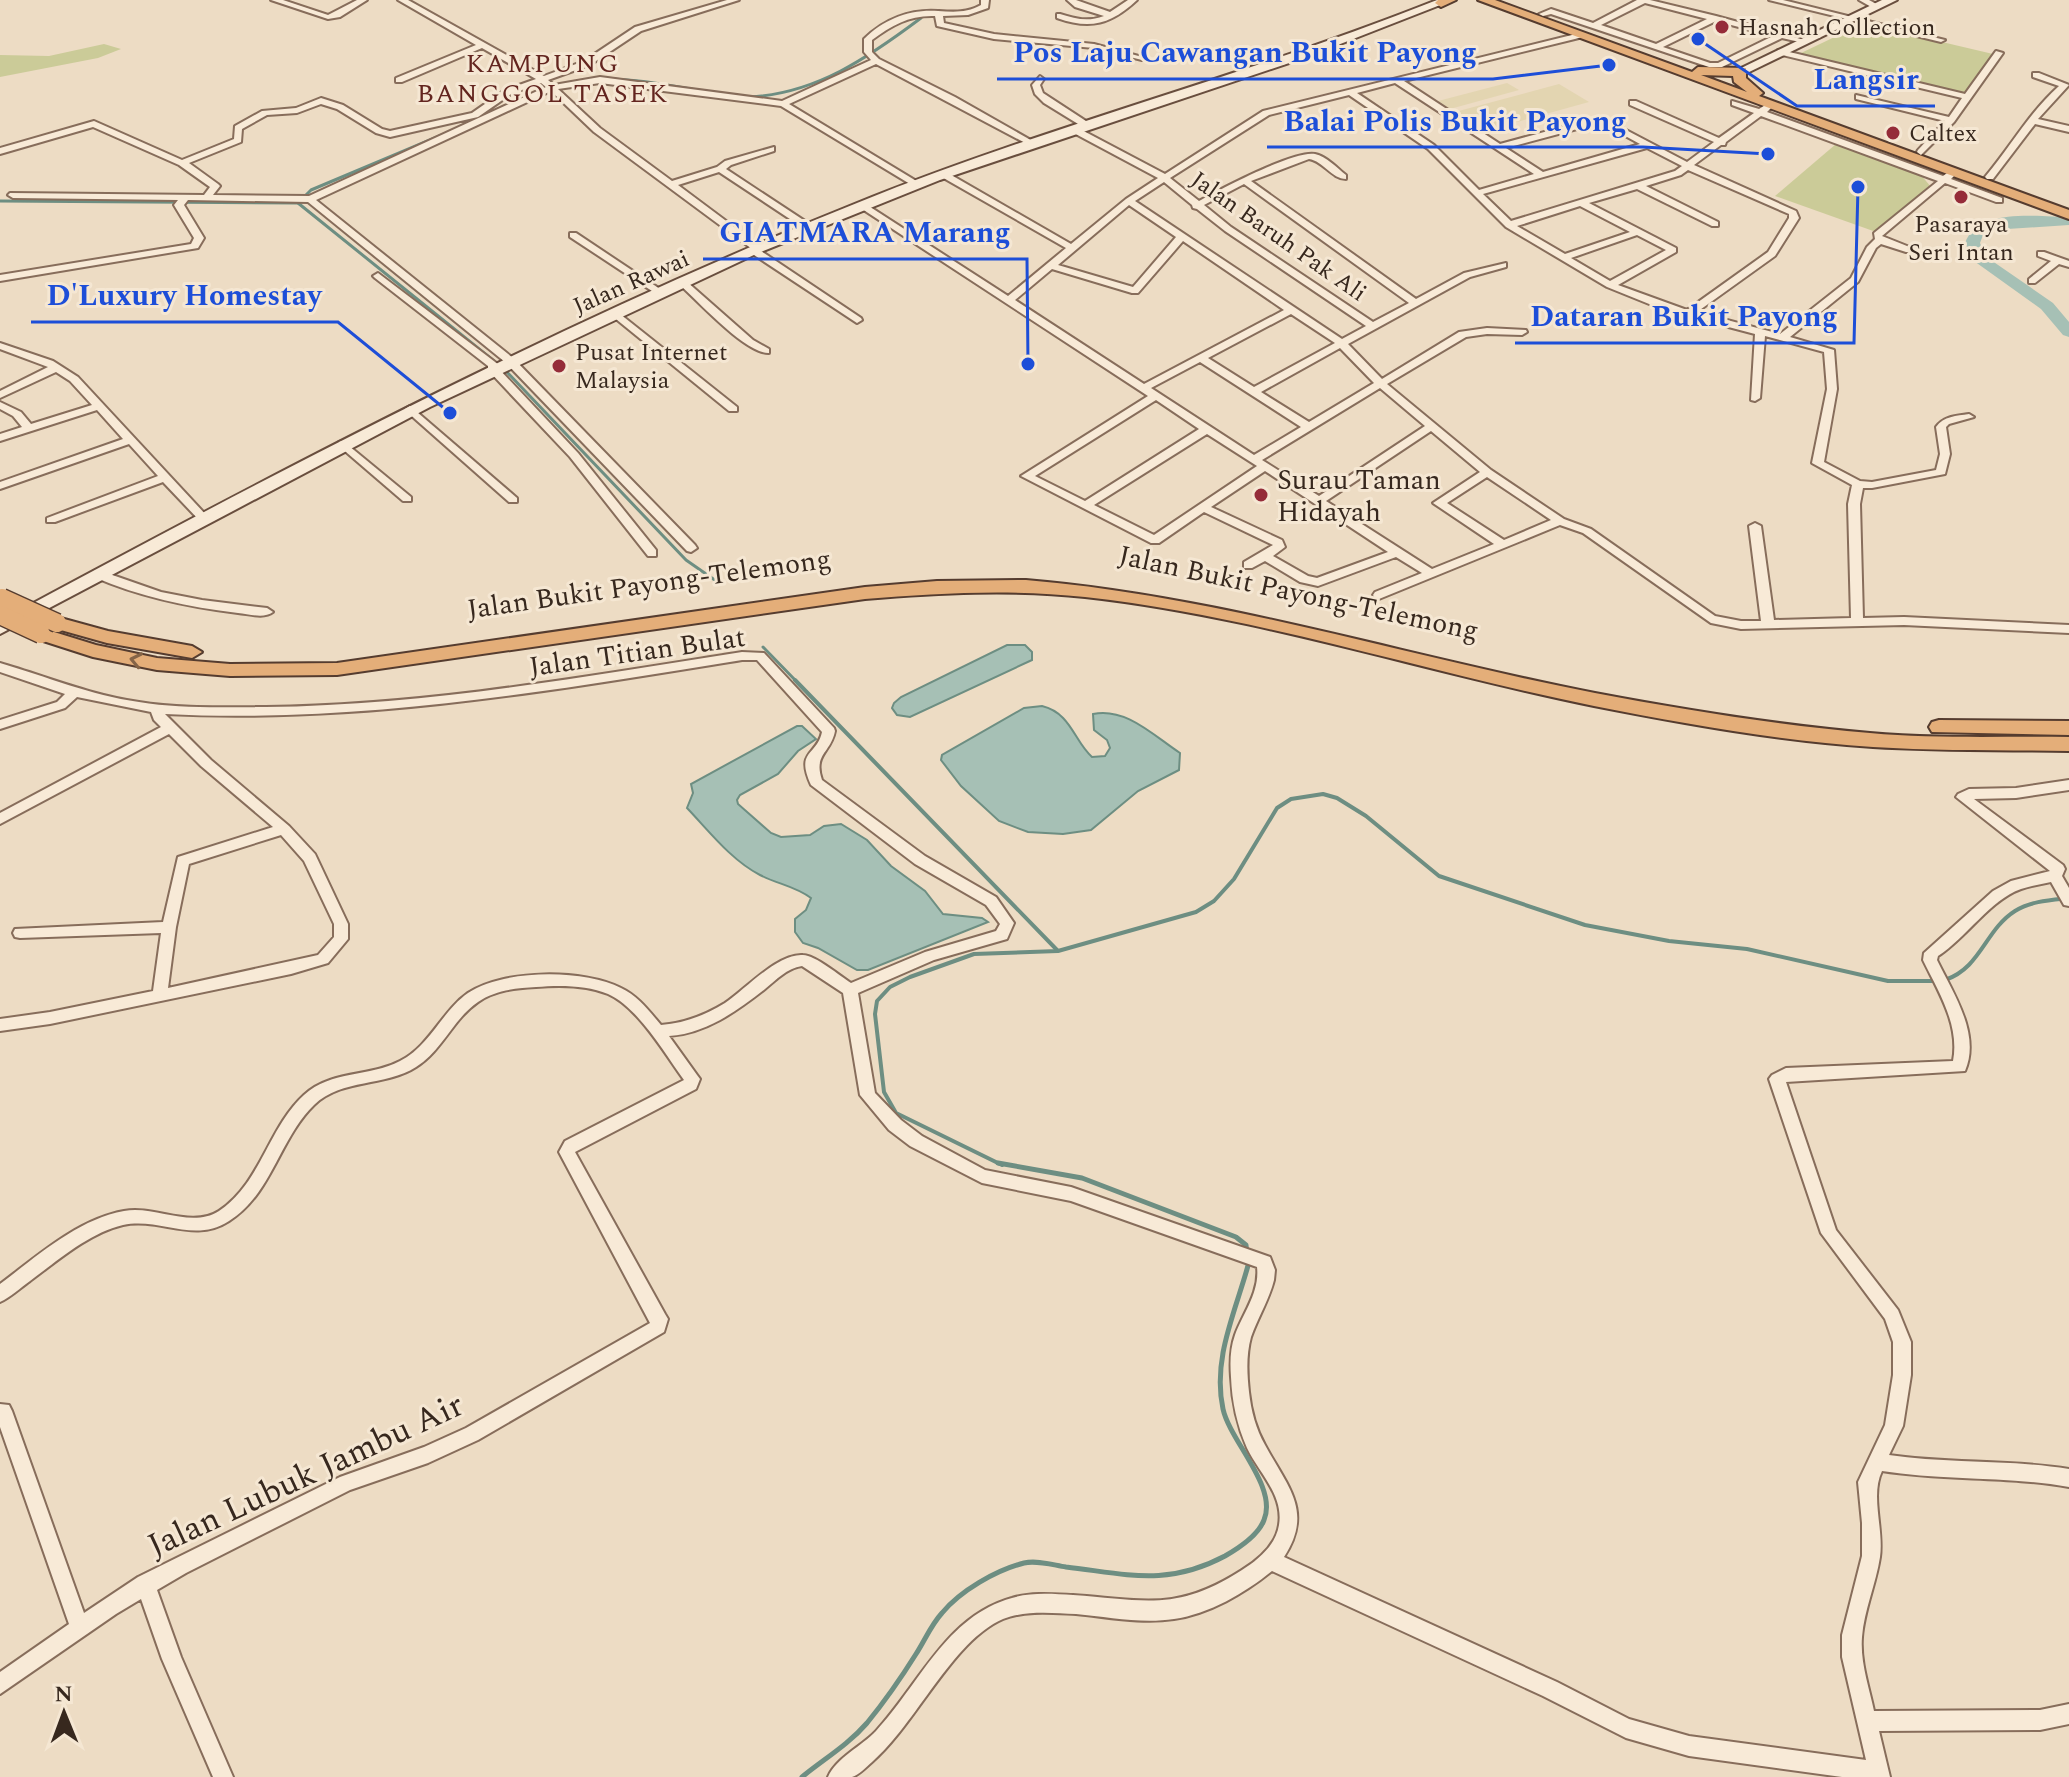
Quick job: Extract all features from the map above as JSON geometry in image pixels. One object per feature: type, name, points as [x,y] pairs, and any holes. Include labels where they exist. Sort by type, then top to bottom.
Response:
[{"type":"highway","points":[[1475,0],[1493,1],[1543,14],[1750,94]]},
{"type":"highway","points":[[1493,1],[1580,35],[1990,177],[2057,205],[2069,215]]},
{"type":"highway","points":[[1689,69],[1720,73],[1741,71],[1739,79],[1766,109],[1948,176],[2057,205]]},
{"type":"highway","name":"Jalan Bukit Payong-Telemong","points":[[49,629],[168,650],[238,656],[340,654],[863,580],[936,574],[1027,573],[1103,580],[1207,597],[1596,685],[1729,708],[1867,724],[2069,728]]},
{"type":"highway","name":"Jalan Bukit Payong-Telemong","points":[[1,603],[93,651],[157,664],[230,670],[337,669],[865,593],[937,587],[1026,586],[1100,593],[1202,610],[1593,699],[1729,723],[1872,740],[2069,744]]},
{"type":"main road","points":[[1741,71],[1891,0]]},
{"type":"main road","name":"Jalan Rawai","points":[[0,628],[410,409],[499,365],[808,227],[943,174],[1286,59],[1446,1]]},
{"type":"street","points":[[275,0],[330,17],[363,0]]},
{"type":"street","points":[[402,0],[546,83],[597,130],[673,184],[756,250],[857,320]]},
{"type":"street","points":[[985,0],[985,6],[972,13],[912,14],[868,39],[868,52],[876,61],[1032,143]]},
{"type":"street","points":[[1071,0],[1111,15]]},
{"type":"street","points":[[1619,0],[1716,18],[1806,40]]},
{"type":"street","points":[[1773,0],[1941,40]]},
{"type":"street","points":[[1863,0],[1876,6]]},
{"type":"street","points":[[13,195],[182,200],[208,196],[308,198],[476,120],[580,67],[638,29],[727,1]]},
{"type":"street","points":[[1060,16],[1087,24],[1111,15],[1129,1]]},
{"type":"street","points":[[1595,25],[1641,2]]},
{"type":"street","points":[[1543,14],[1551,11],[1714,65],[1781,35]]},
{"type":"street","points":[[938,13],[940,24],[976,33],[1045,44],[1090,45],[1142,58]]},
{"type":"street","points":[[1656,47],[1716,18],[1806,40]]},
{"type":"street","points":[[1009,300],[1129,201],[1266,113],[1580,35]]},
{"type":"street","points":[[399,80],[483,45]]},
{"type":"street","points":[[1781,52],[1967,97]]},
{"type":"street","points":[[1921,152],[1951,120],[1999,53]]},
{"type":"street","points":[[783,104],[876,61]]},
{"type":"street","points":[[1990,177],[2010,157],[2037,111],[2065,85],[2036,75]]},
{"type":"street","name":"Jalan Baruh Pak Ali","points":[[1040,79],[1036,85],[1039,94],[1080,127],[1163,177],[1196,206],[1372,326]]},
{"type":"street","points":[[182,163],[238,140],[238,128],[251,119],[321,101],[348,111],[379,131],[390,134],[476,120],[496,98],[546,83],[600,80],[783,104],[915,184]]},
{"type":"street","points":[[1396,80],[1540,174]]},
{"type":"street","points":[[1349,91],[1431,147],[1509,225],[1628,295],[1688,314],[1819,345],[1831,354],[1832,389],[1818,463],[1858,484],[1872,485],[1941,472],[1945,454],[1941,427],[1945,422],[1969,417]]},
{"type":"street","points":[[1859,97],[1951,120]]},
{"type":"street","points":[[1633,103],[1722,143]]},
{"type":"street","points":[[1509,225],[1639,186],[1690,167],[1766,109]]},
{"type":"street","points":[[2031,120],[2069,129]]},
{"type":"street","points":[[1500,147],[1596,122],[1611,124],[1690,167],[1788,210],[1794,218],[1772,254],[1688,314]]},
{"type":"street","points":[[0,151],[94,124],[182,163],[215,186],[208,196]]},
{"type":"street","points":[[1477,193],[1647,145]]},
{"type":"street","points":[[673,184],[771,149]]},
{"type":"street","points":[[1196,206],[1244,180],[1313,155],[1343,177]]},
{"type":"street","points":[[720,169],[808,227]]},
{"type":"street","points":[[943,174],[1072,248]]},
{"type":"street","points":[[1909,250],[1880,240],[1877,235],[1948,176],[1999,200]]},
{"type":"street","points":[[1244,180],[1416,303]]},
{"type":"street","points":[[1639,186],[1715,224]]},
{"type":"street","points":[[308,198],[499,365],[691,548]]},
{"type":"street","points":[[0,278],[195,246],[199,238],[182,200]]},
{"type":"street","points":[[1129,201],[1341,343],[1382,385],[1487,472],[1560,521],[1587,531],[1711,619],[1729,624],[1938,622],[2069,629]]},
{"type":"street","points":[[1581,203],[1673,250],[1610,285]]},
{"type":"street","points":[[861,205],[1431,574]]},
{"type":"street","points":[[1565,257],[1638,232]]},
{"type":"street","points":[[573,235],[661,293]]},
{"type":"street","points":[[1049,265],[1135,291],[1182,236]]},
{"type":"street","points":[[1783,337],[1855,280],[1872,247],[1880,240]]},
{"type":"street","points":[[2041,254],[2069,264]]},
{"type":"street","points":[[2032,281],[2058,260]]},
{"type":"street","points":[[1253,392],[1467,275],[1503,265]]},
{"type":"street","points":[[378,276],[499,365],[652,553]]},
{"type":"street","points":[[683,283],[753,345],[765,351]]},
{"type":"street","points":[[1146,387],[1293,309]]},
{"type":"street","points":[[615,313],[733,409]]},
{"type":"street","points":[[1755,398],[1760,331]]},
{"type":"street","points":[[1157,395],[1028,473],[1028,476],[1148,539],[1160,539],[1309,427],[1463,334],[1522,332]]},
{"type":"street","points":[[0,346],[57,367],[74,379],[203,518]]},
{"type":"street","points":[[1200,358],[1309,427]]},
{"type":"street","points":[[0,395],[57,367]]},
{"type":"street","points":[[0,405],[17,414],[29,429]]},
{"type":"street","points":[[0,438],[98,406]]},
{"type":"street","points":[[410,409],[513,500]]},
{"type":"street","points":[[1319,501],[1430,427]]},
{"type":"street","points":[[1085,506],[1208,428]]},
{"type":"street","points":[[0,486],[130,440]]},
{"type":"street","points":[[343,444],[407,499]]},
{"type":"street","points":[[1487,472],[1439,503],[1503,544]]},
{"type":"street","points":[[51,520],[164,478]]},
{"type":"street","points":[[1857,622],[1854,504],[1858,484]]},
{"type":"street","points":[[1204,508],[1279,544],[1248,565]]},
{"type":"street","points":[[1379,595],[1560,521]]},
{"type":"street","points":[[1755,526],[1768,624]]},
{"type":"street","points":[[1265,556],[1304,579],[1318,582],[1398,552]]},
{"type":"street","points":[[98,574],[127,588],[158,597],[267,612]]},
{"type":"street","name":"Jalan Titian Bulat","points":[[0,667],[76,691],[157,709],[294,712],[390,706],[565,687],[742,656],[760,656],[829,731],[827,741],[813,756],[816,782],[920,860],[991,901],[1006,919],[1002,935],[930,956],[850,990]]},
{"type":"street","points":[[0,725],[61,705],[76,691]]},
{"type":"street","points":[[0,1025],[314,963],[337,946],[343,932],[341,924],[310,858],[284,829],[170,728],[157,714],[157,709]]},
{"type":"street","points":[[0,819],[170,728]]},
{"type":"street","points":[[2069,785],[1963,797],[2053,864],[2058,869],[2058,880],[2069,901]]},
{"type":"street","points":[[160,995],[169,927],[184,859],[284,829]]},
{"type":"street","points":[[1271,1561],[1626,1728],[1689,1746],[1880,1774],[1852,1657],[1852,1635],[1871,1556],[1867,1482],[1894,1426],[1902,1375],[1902,1342],[1892,1315],[1829,1233],[1777,1079],[1786,1074],[1960,1067],[1962,1041],[1931,953],[1947,943],[1998,895],[2016,885],[2058,880]]},
{"type":"street","points":[[20,933],[169,927]]},
{"type":"street","points":[[0,1294],[60,1250],[101,1226],[134,1215],[193,1226],[221,1219],[250,1192],[309,1100],[336,1083],[406,1066],[423,1052],[468,1001],[486,990],[541,982],[597,986],[627,998],[657,1031],[681,1030],[712,1017],[793,960],[804,960],[850,990],[868,1095],[895,1125],[916,1141],[982,1176],[1071,1194],[1261,1260],[1266,1269],[1255,1309],[1243,1336],[1239,1368],[1241,1401],[1249,1433],[1282,1486],[1287,1501],[1288,1528],[1271,1561],[1210,1600],[1174,1610],[1126,1611],[1027,1605],[1001,1610],[979,1622],[963,1637],[884,1737],[838,1777]]},
{"type":"street","name":"Jalan Lubuk Jambu Air","points":[[0,1684],[145,1584],[346,1483],[428,1454],[472,1434],[656,1330],[660,1322],[567,1152],[571,1146],[691,1085],[692,1079],[657,1031]]},
{"type":"street","points":[[3,1411],[80,1627]]},
{"type":"street","points":[[1876,1461],[1901,1466],[2000,1468],[2069,1478]]},
{"type":"street","points":[[145,1584],[172,1659],[223,1777]]},
{"type":"street","points":[[1869,1721],[2040,1720],[2069,1714]]},
{"type":"shaded area","points":[[1507,83],[1519,90],[1450,109],[1438,101]]},
{"type":"shaded area","points":[[1559,84],[1589,102],[1484,131],[1455,112]]},
{"type":"shaded area","points":[[1007,645],[1025,645],[1032,652],[1032,660],[910,717],[897,715],[892,708],[901,697]]},
{"type":"shaded area","points":[[1042,706],[1066,721],[1092,757],[1105,756],[1110,748],[1107,740],[1094,730],[1093,714],[1105,713],[1139,724],[1180,753],[1179,770],[1138,791],[1091,830],[1063,834],[1028,832],[999,821],[961,786],[941,760],[942,755],[1024,708]]},
{"type":"shaded area","points":[[802,726],[816,739],[798,751],[778,774],[740,795],[738,804],[771,833],[781,837],[810,835],[824,826],[841,824],[867,840],[891,866],[925,891],[943,914],[982,918],[988,922],[868,970],[857,970],[803,943],[795,932],[795,919],[806,910],[811,898],[749,869],[687,808],[693,793],[691,784]]},
{"type":"green space","points":[[1867,26],[1993,54],[1963,94],[1799,54],[1843,33],[1852,32],[1849,30]]},
{"type":"green space","points":[[104,44],[121,49],[98,58],[0,77],[0,55],[49,56]]},
{"type":"green space","points":[[1836,144],[1921,175],[1931,187],[1876,232],[1775,196]]},
{"type":"waterway","points":[[749,97],[797,89],[841,71],[921,18]]},
{"type":"waterway","points":[[508,105],[556,86],[600,79],[696,90]]},
{"type":"waterway","points":[[298,203],[311,190],[449,132]]},
{"type":"waterway","points":[[0,201],[298,203]]},
{"type":"waterway","points":[[298,203],[494,361]]},
{"type":"waterway","points":[[2069,221],[2023,221],[1988,226],[1976,233],[1972,243],[1979,258],[2047,306],[2069,332]]},
{"type":"waterway","points":[[505,370],[686,560],[719,583]]},
{"type":"waterway","points":[[763,647],[797,682]]},
{"type":"waterway","points":[[795,680],[1057,950]]},
{"type":"waterway","points":[[1002,1165],[896,1113],[884,1092],[875,1014],[877,1001],[890,987],[910,977],[974,954],[1058,951],[1196,912],[1214,901],[1234,879],[1277,808],[1291,799],[1323,794],[1337,798],[1366,816],[1439,876],[1585,925],[1669,941],[1747,949],[1888,981],[1936,981]]},
{"type":"waterway","points":[[1945,980],[1967,967],[1996,928],[2015,911],[2034,903],[2069,898]]},
{"type":"waterway","points":[[998,1163],[1082,1178],[1236,1237],[1246,1245],[1247,1253]]},
{"type":"waterway","points":[[802,1777],[860,1731],[893,1689],[942,1613],[968,1589],[990,1576],[1013,1566],[1034,1562],[1128,1575],[1165,1575],[1204,1566],[1225,1556],[1253,1536],[1264,1520],[1267,1507],[1264,1493],[1227,1422],[1220,1390],[1227,1335],[1249,1262]]},
{"type":"place","name":"Hasnah Collection","points":[[1722,27]]},
{"type":"place","name":"Langsir","points":[[1698,39]]},
{"type":"place","name":"Pos Laju Cawangan Bukit Payong","points":[[1609,65]]},
{"type":"place","name":"Caltex","points":[[1893,133]]},
{"type":"place","name":"Balai Polis Bukit Payong","points":[[1768,154]]},
{"type":"place","name":"Dataran Bukit Payong","points":[[1858,187]]},
{"type":"place","name":"Pasaraya Seri Intan","points":[[1961,197]]},
{"type":"place","name":"GIATMARA Marang","points":[[1028,364]]},
{"type":"place","name":"Pusat Internet Malaysia","points":[[559,366]]},
{"type":"place","name":"D'Luxury Homestay","points":[[450,413]]},
{"type":"place","name":"Surau Taman Hidayah","points":[[1261,495]]},
{"type":"district","name":"KAMPUNG BANGGOL TASEK","points":[[543,78]]}]
